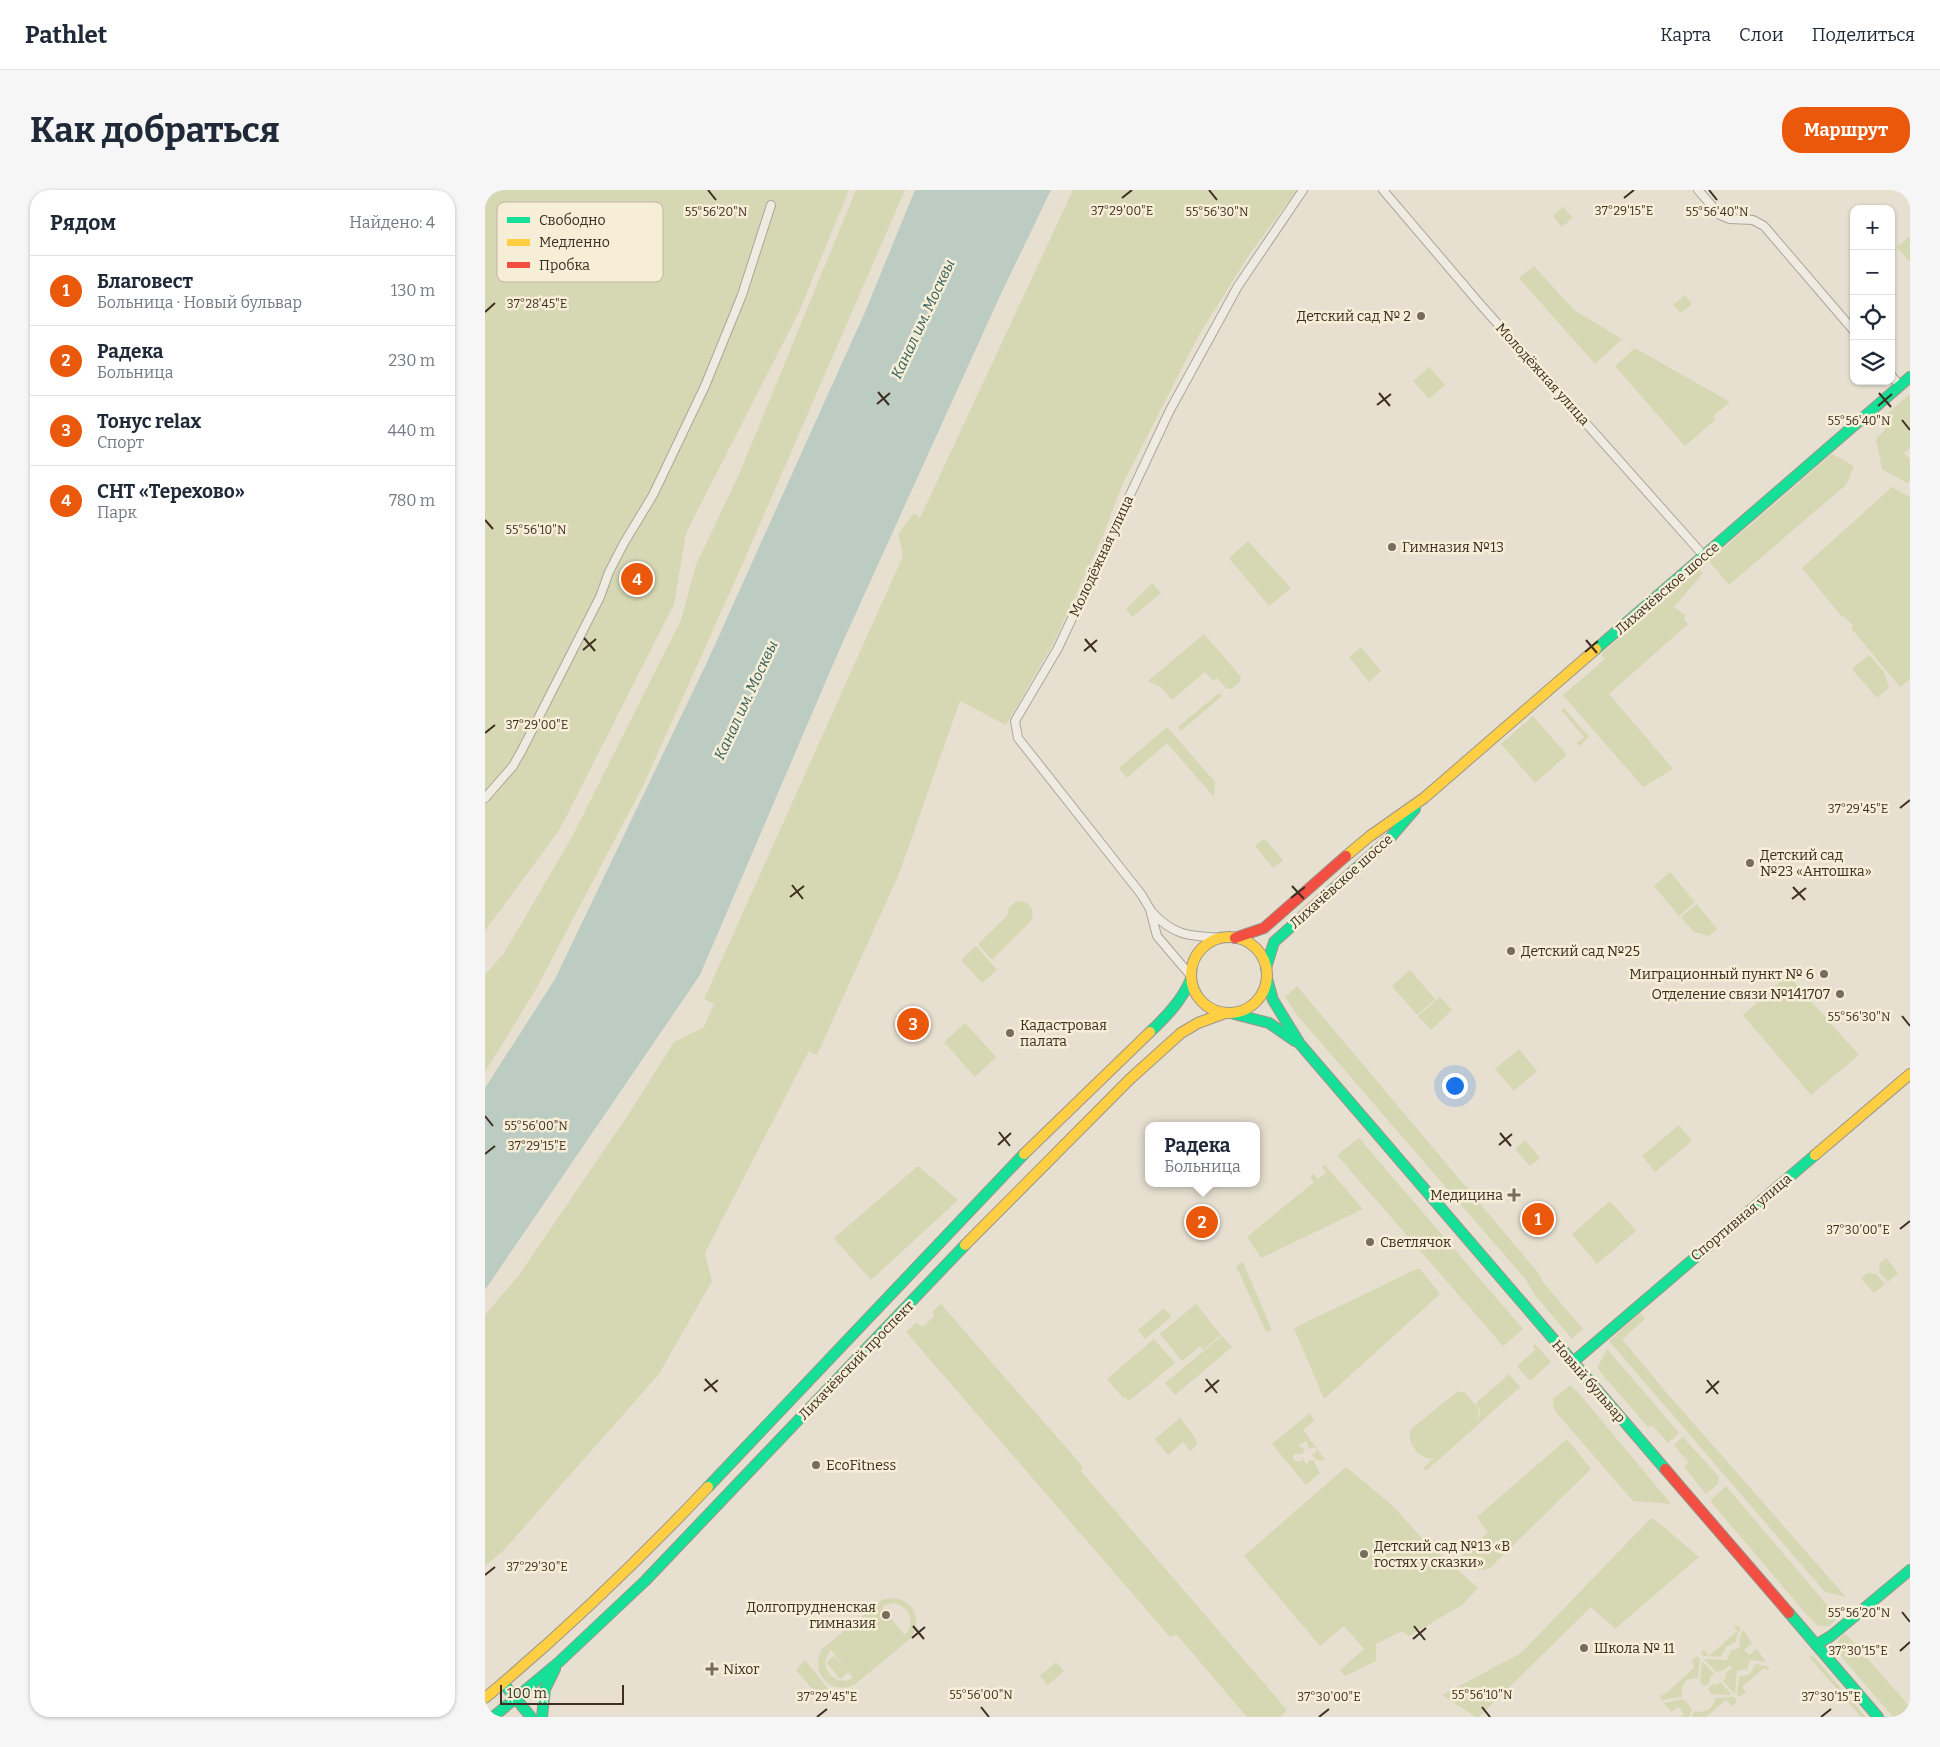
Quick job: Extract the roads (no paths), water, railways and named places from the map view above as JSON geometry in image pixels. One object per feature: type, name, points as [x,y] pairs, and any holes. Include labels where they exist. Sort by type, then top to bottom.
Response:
[{"type":"main road","name":"Лихачёвское шоссе","points":[[1235,938],[1264,928],[1370,836],[1424,798],[1910,377]]},
{"type":"main road","name":"Лихачёвское шоссе","points":[[1266,968],[1275,942],[1390,838],[1424,798]]},
{"type":"main road","name":"Лихачёвский проспект","points":[[485,1698],[586,1610],[680,1516],[1028,1150],[1166,1017],[1183,995],[1191,977],[1197,953],[1209,943],[1224,938],[1235,938],[1255,947],[1266,968],[1267,979],[1265,988],[1255,1003],[1239,1012],[1198,1023],[1181,1033],[1130,1079],[983,1226],[651,1574],[559,1662],[493,1717]]},
{"type":"main road","points":[[1191,977],[1194,990],[1201,1002],[1215,1011],[1227,1014]]},
{"type":"main road","name":"Новый бульвар","points":[[1267,979],[1273,1000],[1300,1044],[1879,1717]]},
{"type":"main road","name":"Новый бульвар","points":[[1227,1014],[1269,1023],[1300,1044]]},
{"type":"main road","name":"Спортивная улица","points":[[1573,1362],[1910,1074]]},
{"type":"main road","points":[[1816,1645],[1831,1636],[1910,1570]]},
{"type":"main road","points":[[542,1717],[542,1700],[545,1689],[549,1678],[559,1662]]},
{"type":"main road","points":[[503,1683],[531,1717]]},
{"type":"street","name":"Молодёжная улица","points":[[1224,938],[1180,933],[1166,926],[1150,909],[1141,894],[1018,738],[1015,721],[1058,648],[1170,410],[1226,306],[1252,263],[1303,190]]},
{"type":"street","name":"Молодёжная улица","points":[[1383,190],[1480,304],[1704,556]]},
{"type":"street","points":[[1698,190],[1720,215],[1730,219],[1753,220],[1765,226],[1850,326]]},
{"type":"street","points":[[485,798],[513,766],[522,750],[600,598],[609,572],[653,495],[705,386],[742,295],[771,204]]},
{"type":"street","points":[[1895,380],[1900,386]]},
{"type":"street","name":"Молодёжная улица","points":[[1150,909],[1157,936],[1191,977]]},
{"type":"water","name":"Канал им. Москвы","points":[[915,190],[1051,190],[999,298],[841,646],[700,975],[485,1290],[485,1088],[555,979],[709,658],[865,312]]},
{"type":"place","name":"Детский сад № 2","points":[[1421,316]]},
{"type":"place","name":"Гимназия №13","points":[[1392,547]]},
{"type":"place","name":"СНТ «Терехово»","points":[[637,579]]},
{"type":"place","name":"Детский сад №23 «Антошка»","points":[[1750,863]]},
{"type":"place","name":"Детский сад №25","points":[[1511,951]]},
{"type":"place","name":"Миграционный пункт № 6","points":[[1824,974]]},
{"type":"place","name":"Отделение связи №141707","points":[[1840,994]]},
{"type":"place","name":"Тонус relax","points":[[913,1024]]},
{"type":"place","name":"Кадастровая палата","points":[[1010,1033]]},
{"type":"place","name":"Медицина","points":[[1514,1195]]},
{"type":"place","name":"Благовест","points":[[1538,1219]]},
{"type":"place","name":"Радека","points":[[1202,1222]]},
{"type":"place","name":"Светлячок","points":[[1370,1242]]},
{"type":"place","name":"EcoFitness","points":[[816,1465]]},
{"type":"place","name":"Детский сад №13 «В гостях у сказки»","points":[[1364,1554]]},
{"type":"place","name":"Долгопрудненская гимназия","points":[[886,1615]]},
{"type":"place","name":"Школа № 11","points":[[1584,1648]]},
{"type":"place","name":"Nixor","points":[[712,1669]]}]
